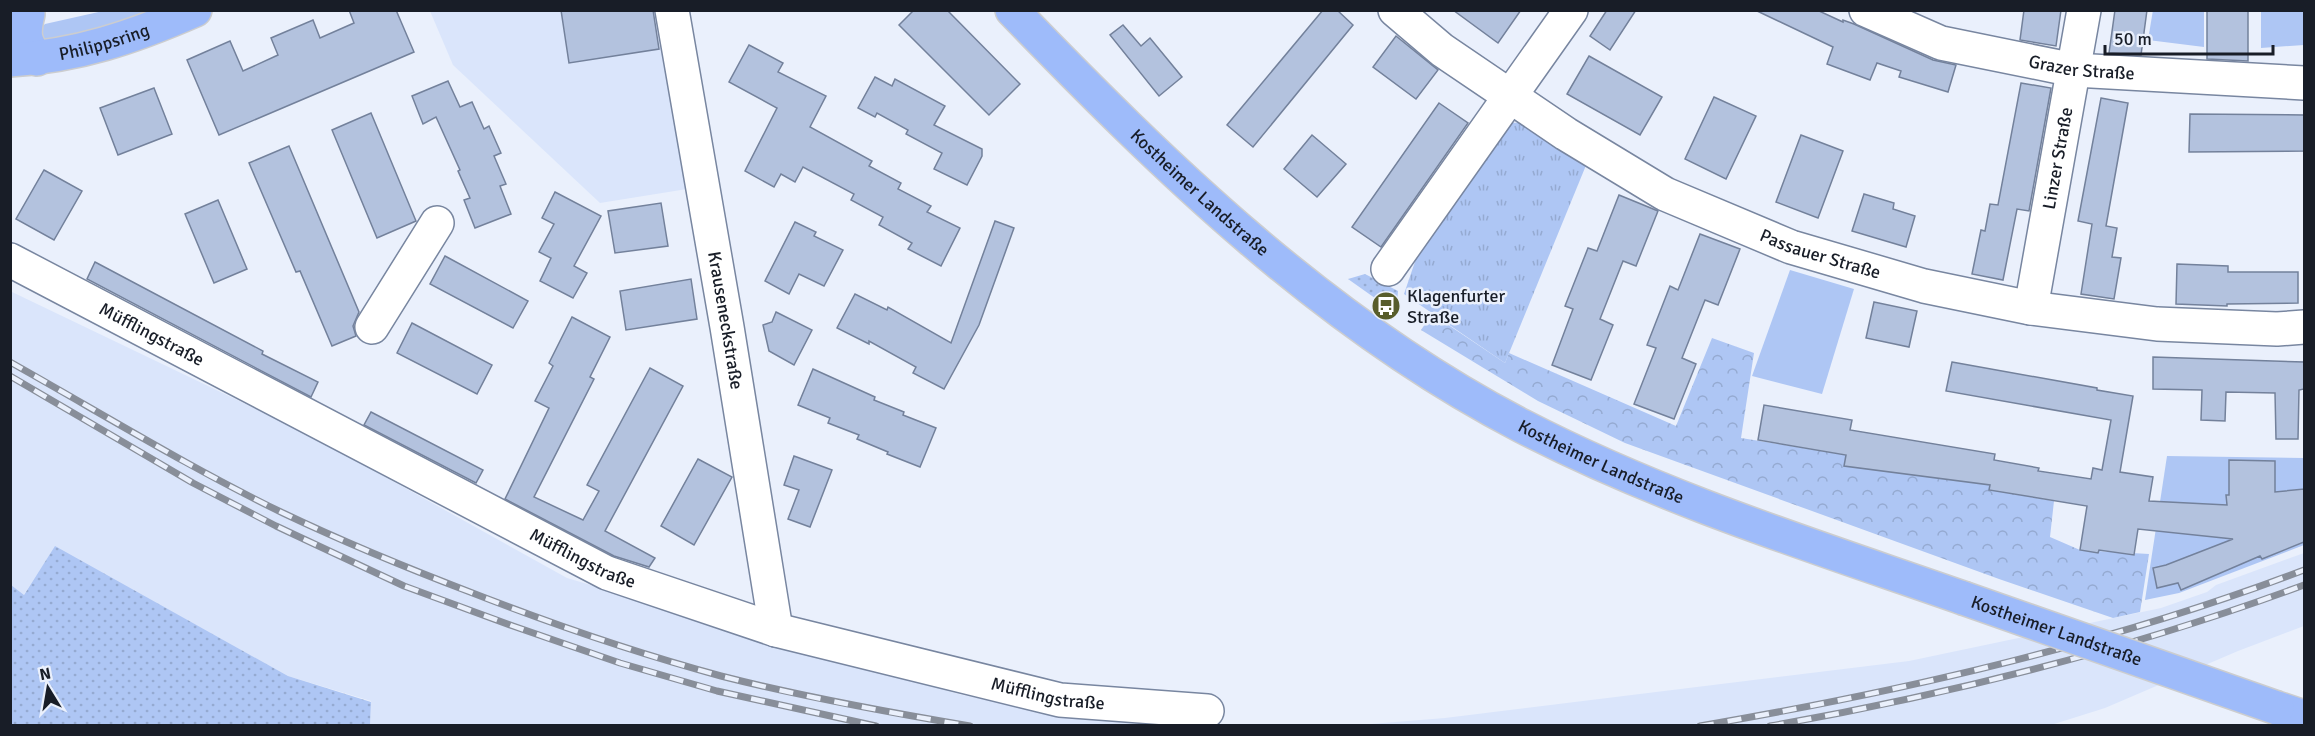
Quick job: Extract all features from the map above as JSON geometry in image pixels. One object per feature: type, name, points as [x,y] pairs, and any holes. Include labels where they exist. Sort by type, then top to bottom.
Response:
[{"type":"main road","name":"Philippsring","points":[[24,59],[70,54],[108,44],[195,10]]},
{"type":"main road","name":"Kostheimer Landstraße","points":[[1012,10],[1131,132],[1243,232],[1319,295],[1369,332],[1444,382],[1520,425],[1633,479],[1698,505],[2291,712]]},
{"type":"main road","points":[[24,59],[27,46],[24,30],[30,13]]},
{"type":"street","name":"Krauseneckstraße","points":[[672,10],[727,327],[776,630]]},
{"type":"street","name":"Passauer Straße","points":[[1395,10],[1442,50],[1566,134],[1665,194],[1791,247],[1924,286],[2031,308],[2157,324],[2277,329],[2304,327]]},
{"type":"street","points":[[1388,268],[1570,10]]},
{"type":"street","name":"Grazer Straße","points":[[1866,10],[1941,43],[2074,70],[2304,83]]},
{"type":"street","name":"Linzer Straße","points":[[2031,308],[2084,10]]},
{"type":"street","points":[[372,327],[437,223]]},
{"type":"street","name":"Müfflingstraße","points":[[10,260],[607,573],[776,630],[1060,700],[1207,711]]},
{"type":"shaded area","points":[[430,11],[673,11],[687,189],[600,203],[453,65]]},
{"type":"shaded area","points":[[10,291],[308,434],[567,578],[962,695],[1059,714],[1211,725],[370,725],[371,701],[288,676],[55,547],[23,596],[11,585]]},
{"type":"shaded area","points":[[2304,553],[2304,626],[2238,651],[2105,708],[2051,725],[1346,726],[1445,718],[1909,661],[2161,608]]},
{"type":"green space","points":[[2153,10],[2204,11],[2204,47],[2148,40]]},
{"type":"green space","points":[[103,11],[168,11],[46,46],[38,31],[45,24]]},
{"type":"green space","points":[[2261,11],[2304,11],[2304,45],[2261,48]]},
{"type":"green space","points":[[1528,122],[1589,158],[1505,363],[1404,294],[1419,250],[1511,123]]},
{"type":"green space","points":[[1790,270],[1854,289],[1822,394],[1752,376]]},
{"type":"green space","points":[[1365,274],[1398,291],[1396,313],[1348,279]]},
{"type":"green space","points":[[1432,314],[1505,363],[1509,353],[1676,426],[1712,338],[1754,353],[1741,438],[1846,455],[1990,485],[1990,490],[2054,501],[2050,537],[2080,550],[2149,554],[2140,612],[2113,618],[1625,443],[1538,401],[1421,330]]},
{"type":"green space","points":[[2167,456],[2304,458],[2304,545],[2179,593],[2145,600]]},
{"type":"green space","points":[[55,546],[288,676],[371,702],[370,725],[11,725],[11,585],[24,595]]},
{"type":"building","points":[[349,10],[396,10],[414,52],[219,135],[187,60],[230,41],[243,71],[278,55],[271,38],[313,20],[320,38],[354,23]]},
{"type":"building","points":[[561,10],[653,10],[659,49],[569,63]]},
{"type":"building","points":[[914,10],[947,10],[1020,84],[989,115],[899,25]]},
{"type":"building","points":[[1323,10],[1337,10],[1353,25],[1253,147],[1227,125]]},
{"type":"building","points":[[1453,10],[1521,10],[1498,43]]},
{"type":"building","points":[[1607,10],[1636,10],[1610,50],[1590,36]]},
{"type":"building","points":[[1755,10],[1817,10],[1933,60],[1956,65],[1948,92],[1899,77],[1901,71],[1877,63],[1870,80],[1827,64],[1833,47]]},
{"type":"building","points":[[2024,10],[2061,10],[2056,46],[2020,40]]},
{"type":"building","points":[[2115,10],[2147,10],[2141,55],[2109,53]]},
{"type":"building","points":[[2207,10],[2248,10],[2248,61],[2207,59]]},
{"type":"building","points":[[1123,25],[1141,46],[1150,38],[1182,77],[1159,96],[1110,35]]},
{"type":"building","points":[[1396,36],[1438,70],[1416,99],[1373,67]]},
{"type":"building","points":[[749,45],[783,63],[778,72],[826,96],[810,127],[872,161],[869,166],[901,183],[898,189],[931,206],[927,212],[960,228],[941,266],[908,249],[912,243],[879,225],[883,217],[851,200],[854,194],[803,167],[795,182],[781,174],[774,187],[745,171],[777,108],[729,82]]},
{"type":"building","points":[[1589,56],[1662,97],[1640,135],[1567,94]]},
{"type":"building","points":[[875,77],[892,86],[895,79],[945,106],[934,125],[982,149],[982,156],[967,185],[934,169],[942,153],[906,134],[908,130],[877,113],[875,117],[858,108]]},
{"type":"building","points":[[448,81],[460,107],[472,102],[484,129],[489,126],[501,153],[494,156],[506,184],[500,186],[511,214],[475,228],[464,200],[470,198],[436,117],[423,124],[412,96]]},
{"type":"building","points":[[2021,83],[2051,88],[2029,211],[2017,209],[2003,280],[1972,274],[1981,230],[1985,231],[1990,204],[1998,205]]},
{"type":"building","points":[[154,88],[172,134],[118,155],[100,108]]},
{"type":"building","points":[[1714,97],[1756,116],[1726,179],[1685,159]]},
{"type":"building","points":[[2101,98],[2128,103],[2106,226],[2117,228],[2112,257],[2121,258],[2114,299],[2081,294],[2092,224],[2078,221]]},
{"type":"building","points":[[1439,103],[1468,123],[1381,247],[1352,227]]},
{"type":"building","points":[[371,113],[416,221],[377,238],[332,130]]},
{"type":"building","points":[[2190,114],[2304,115],[2304,151],[2189,152]]},
{"type":"building","points":[[1312,135],[1346,164],[1317,197],[1284,169]]},
{"type":"building","points":[[1801,135],[1843,151],[1818,218],[1776,202]]},
{"type":"building","points":[[289,146],[359,312],[353,326],[356,336],[332,346],[300,271],[296,272],[249,163]]},
{"type":"building","points":[[44,170],[82,191],[54,240],[16,219]]},
{"type":"building","points":[[555,192],[601,216],[574,266],[587,273],[573,298],[540,281],[551,258],[539,252],[554,224],[542,218]]},
{"type":"building","points":[[1864,194],[1894,203],[1893,209],[1915,216],[1906,247],[1852,231]]},
{"type":"building","points":[[1619,195],[1658,211],[1636,266],[1623,261],[1600,319],[1613,325],[1591,380],[1552,365],[1573,309],[1565,306],[1588,248],[1597,251]]},
{"type":"building","points":[[218,200],[247,269],[214,283],[185,214]]},
{"type":"building","points":[[661,203],[668,246],[615,253],[608,211]]},
{"type":"building","points":[[995,221],[1014,228],[979,325],[944,389],[913,373],[916,367],[869,341],[869,344],[837,328],[855,294],[887,310],[888,307],[951,343]]},
{"type":"building","points":[[795,222],[816,232],[814,236],[843,250],[824,286],[799,274],[789,294],[765,281]]},
{"type":"building","points":[[1700,234],[1740,249],[1718,305],[1705,300],[1682,358],[1696,364],[1674,419],[1634,404],[1656,348],[1647,345],[1670,286],[1678,290]]},
{"type":"building","points":[[445,256],[528,301],[513,328],[430,284]]},
{"type":"building","points":[[95,262],[263,351],[262,354],[318,382],[311,397],[87,279]]},
{"type":"building","points":[[2177,264],[2228,266],[2228,272],[2298,272],[2298,303],[2227,304],[2227,306],[2176,304]]},
{"type":"building","points":[[691,279],[697,319],[626,330],[620,291]]},
{"type":"building","points":[[1874,302],[1917,311],[1909,347],[1866,338]]},
{"type":"building","points":[[776,312],[812,330],[794,365],[769,351],[763,325],[772,322]]},
{"type":"building","points":[[572,317],[610,337],[590,377],[594,379],[534,497],[583,520],[599,491],[587,485],[650,368],[683,386],[605,531],[655,558],[649,567],[614,556],[505,499],[549,408],[535,401],[553,366],[549,363]]},
{"type":"building","points":[[412,323],[492,365],[477,394],[397,353]]},
{"type":"building","points":[[2153,357],[2304,362],[2304,389],[2299,390],[2298,439],[2276,439],[2275,393],[2226,392],[2225,421],[2201,420],[2202,390],[2153,389]]},
{"type":"building","points":[[1952,362],[2133,396],[2120,472],[2153,477],[2149,501],[2227,505],[2229,460],[2275,461],[2275,492],[2304,489],[2304,542],[2262,559],[2260,556],[2181,590],[2178,583],[2157,588],[2153,568],[2233,539],[2138,529],[2134,555],[2080,550],[2087,506],[1989,490],[1990,485],[1844,466],[1846,455],[1758,440],[1764,405],[1852,420],[1850,430],[1995,454],[1994,460],[2039,468],[2038,471],[2091,479],[2093,468],[2102,470],[2111,420],[1946,391]]},
{"type":"building","points":[[813,369],[875,397],[874,400],[904,412],[903,415],[936,428],[920,467],[857,439],[859,435],[828,423],[830,418],[798,405]]},
{"type":"building","points":[[371,412],[483,470],[476,483],[364,425]]},
{"type":"building","points":[[794,456],[832,470],[810,527],[788,519],[799,490],[784,485]]},
{"type":"building","points":[[698,459],[732,477],[694,545],[661,526]]},
{"type":"railway","points":[[10,362],[248,496],[329,534],[501,604],[626,648],[721,676],[845,704],[970,726]]},
{"type":"railway","points":[[10,376],[193,483],[276,526],[404,586],[620,663],[717,691],[876,726]]},
{"type":"railway","points":[[1700,726],[1853,697],[2006,663],[2156,621],[2304,570]]},
{"type":"railway","points":[[1770,726],[1906,699],[2040,668],[2173,630],[2304,585]]},
{"type":"place","name":"Klagenfurter Straße","points":[[1386,306]]}]
